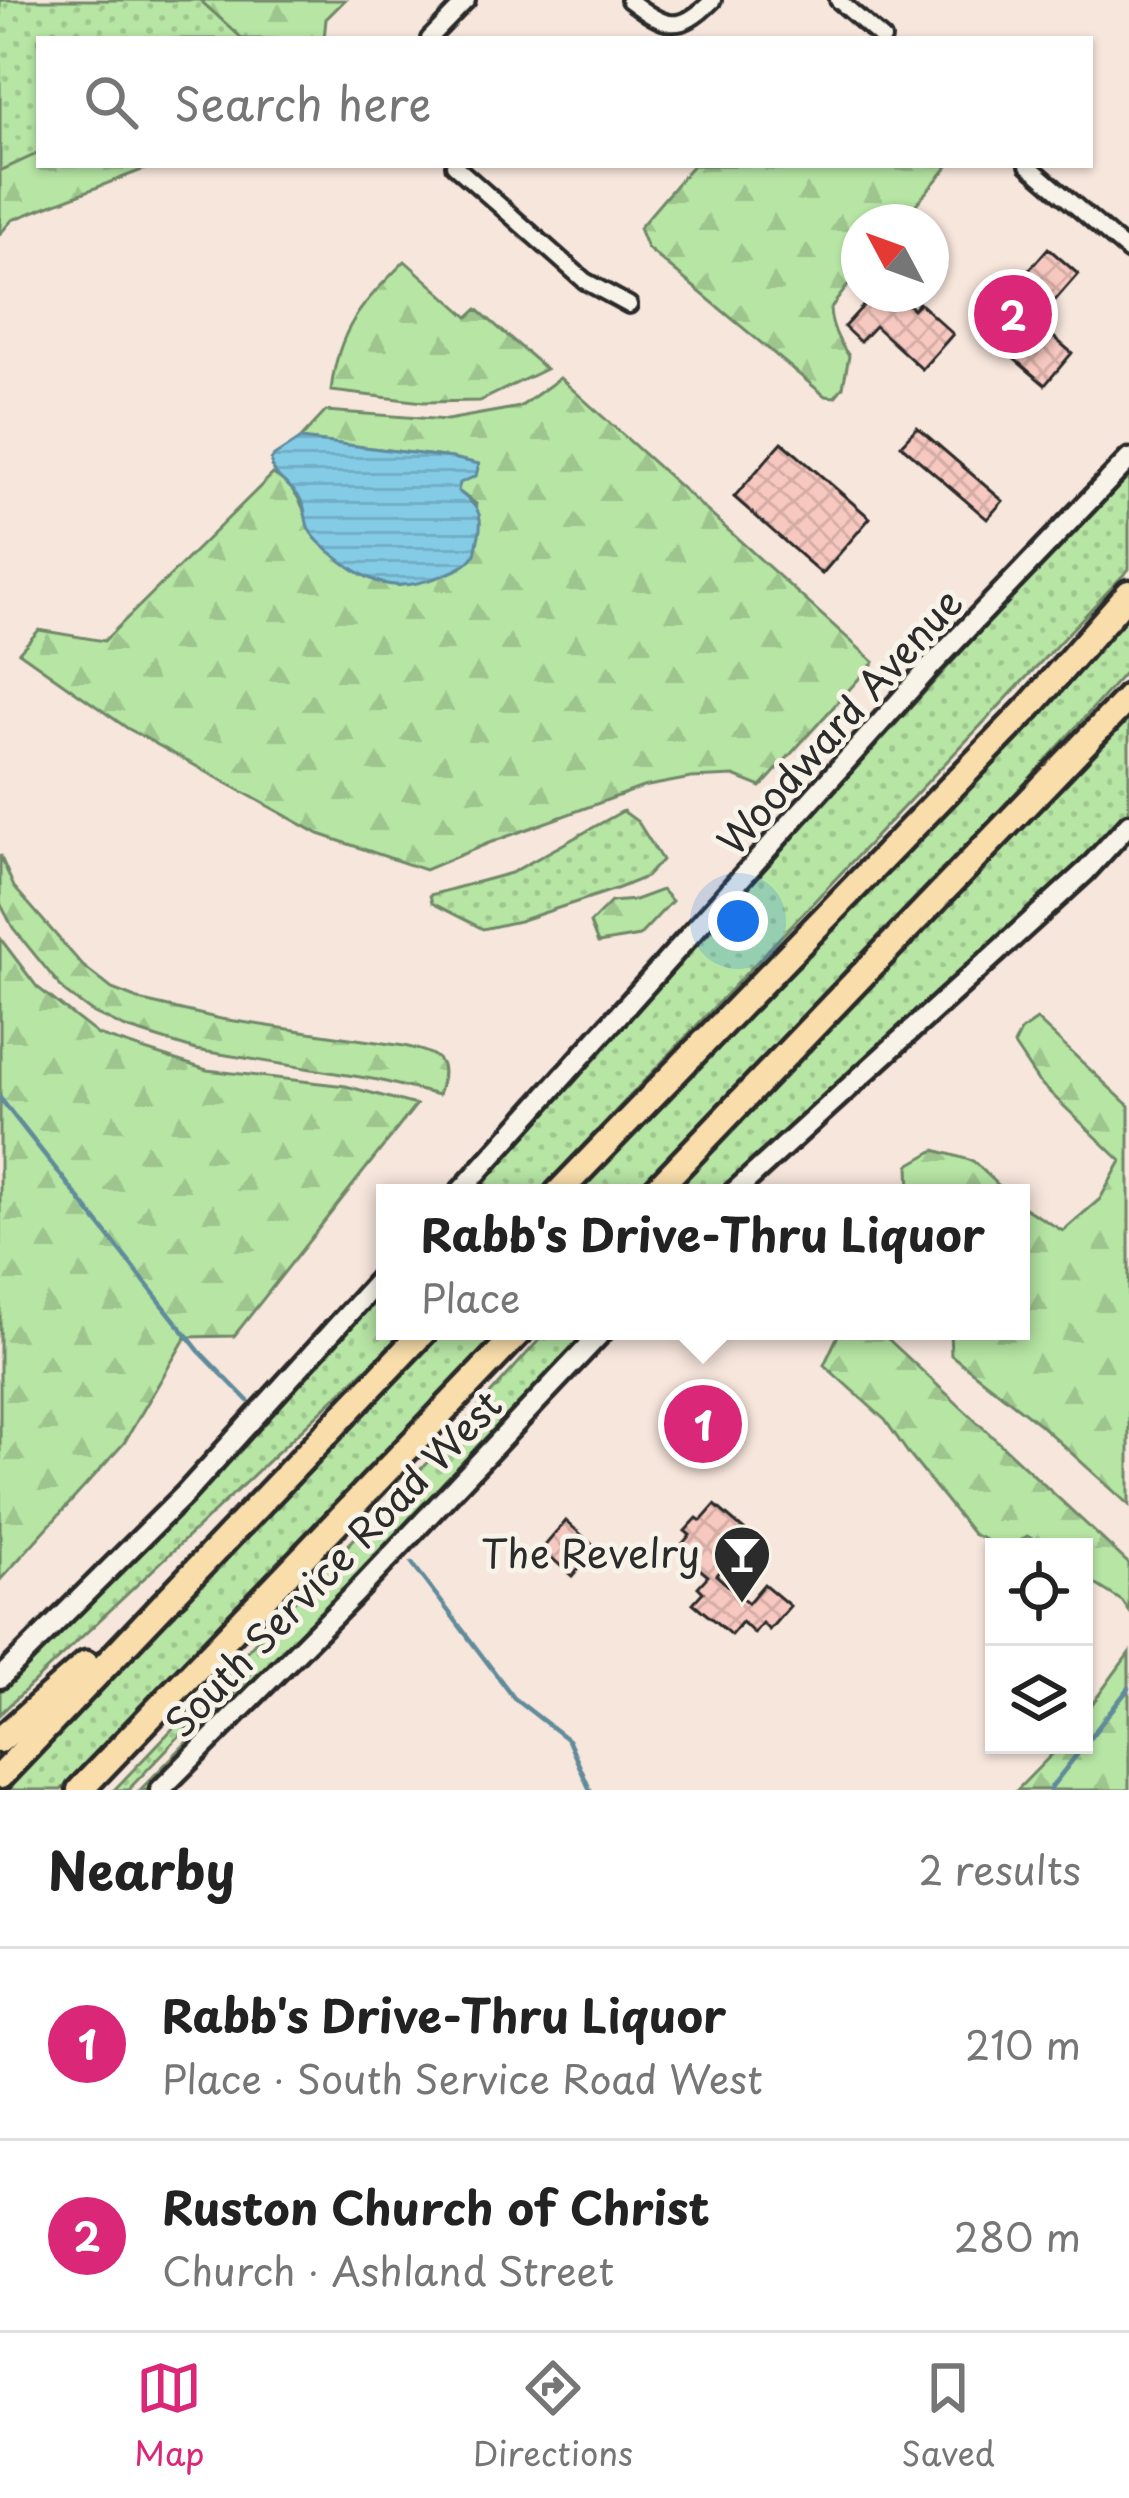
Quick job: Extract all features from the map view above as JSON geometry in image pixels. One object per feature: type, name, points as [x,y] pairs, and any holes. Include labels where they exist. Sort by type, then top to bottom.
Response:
[{"type":"highway","points":[[567,1184],[1030,706],[1129,593]]},
{"type":"highway","points":[[662,1184],[1129,697]]},
{"type":"highway","points":[[0,1776],[415,1340]]},
{"type":"highway","points":[[80,1790],[511,1340]]},
{"type":"highway","points":[[0,1740],[208,1555]]},
{"type":"highway","points":[[94,1790],[218,1646]]},
{"type":"main road","name":"Woodward Avenue","points":[[467,1184],[932,665],[1129,459]]},
{"type":"main road","points":[[743,1184],[1071,886],[1129,824]]},
{"type":"main road","points":[[0,1678],[184,1494],[376,1283]]},
{"type":"main road","name":"South Service Road West","points":[[160,1790],[352,1598],[595,1340]]},
{"type":"street","points":[[432,36],[467,0]]},
{"type":"street","points":[[629,0],[656,20],[670,24],[693,20],[712,0]]},
{"type":"street","points":[[838,0],[880,36]]},
{"type":"street","points":[[457,168],[585,281],[628,304]]},
{"type":"street","points":[[1031,168],[1129,252]]},
{"type":"green space","points":[[0,0],[200,0],[240,36],[36,36],[36,154],[0,171]]},
{"type":"green space","points":[[200,0],[345,0],[326,19],[324,36],[240,36]]},
{"type":"green space","points":[[36,154],[36,168],[147,168],[12,220],[0,234],[0,171]]},
{"type":"green space","points":[[690,168],[946,168],[916,204],[841,204],[841,295],[830,309],[849,356],[843,387],[835,397],[825,396],[647,248],[639,228]]},
{"type":"green space","points":[[405,261],[468,317],[477,309],[546,369],[480,401],[423,402],[331,391],[339,350],[354,318]]},
{"type":"green space","points":[[560,378],[874,662],[761,787],[734,776],[643,787],[425,870],[319,834],[127,728],[19,652],[39,630],[104,641],[273,474],[297,496],[309,528],[397,586],[461,568],[476,504],[458,491],[459,483],[478,464],[300,439],[326,411],[447,420],[520,407]]},
{"type":"green space","points":[[1129,474],[1129,569],[547,1184],[479,1184],[1002,607]]},
{"type":"green space","points":[[1129,608],[1129,668],[1030,778],[642,1184],[585,1184]]},
{"type":"green space","points":[[1129,710],[1129,811],[982,959],[735,1184],[680,1184],[1007,845]]},
{"type":"green space","points":[[623,811],[638,822],[662,860],[646,877],[483,929],[432,903],[430,895],[511,873]]},
{"type":"green space","points":[[0,855],[14,887],[83,966],[112,989],[221,1019],[425,1052],[442,1065],[438,1095],[378,1080],[196,1050],[92,1012],[65,992],[13,928],[0,903]]},
{"type":"green space","points":[[662,890],[672,901],[639,936],[598,943],[590,923],[611,902]]},
{"type":"green space","points":[[0,938],[37,987],[98,1035],[207,1070],[346,1086],[416,1105],[234,1336],[186,1337],[124,1443],[0,1580]]},
{"type":"green space","points":[[1037,1020],[1129,1106],[1129,1505],[1038,1423],[951,1355],[950,1340],[1030,1340],[1030,1211],[1063,1231],[1100,1199],[1121,1161],[1038,1081],[1014,1045],[1021,1031]]},
{"type":"green space","points":[[935,1150],[973,1161],[997,1184],[910,1184],[909,1165]]},
{"type":"green space","points":[[376,1299],[376,1340],[396,1340],[0,1714],[0,1689],[125,1569]]},
{"type":"green space","points":[[435,1340],[491,1340],[61,1790],[6,1790]]},
{"type":"green space","points":[[539,1340],[585,1340],[154,1790],[140,1790],[230,1698],[253,1671],[249,1665],[128,1790],[114,1790]]},
{"type":"green space","points":[[836,1340],[889,1340],[1129,1564],[1129,1611],[1093,1583],[1093,1538],[985,1540],[973,1534],[885,1420],[824,1365]]},
{"type":"green space","points":[[1129,1653],[1129,1790],[1017,1790],[1052,1754],[1093,1754],[1093,1703]]},
{"type":"water","points":[[300,439],[479,464],[476,476],[460,483],[458,491],[479,514],[475,554],[453,571],[409,584],[383,583],[349,566],[314,536],[298,496],[272,467],[274,456]]},
{"type":"building","points":[[1048,248],[1078,274],[1036,322],[1072,353],[1045,385],[980,330],[989,319],[976,309],[986,297],[997,307]]},
{"type":"building","points":[[858,312],[929,312],[953,334],[922,369],[875,326],[860,342],[844,327]]},
{"type":"building","points":[[917,427],[1003,501],[987,519],[901,445]]},
{"type":"building","points":[[782,442],[870,518],[822,574],[734,497]]},
{"type":"building","points":[[695,1400],[727,1429],[707,1450],[678,1418]]},
{"type":"building","points":[[715,1505],[750,1535],[716,1575],[748,1603],[764,1584],[790,1606],[769,1630],[762,1623],[754,1633],[742,1622],[731,1635],[693,1603],[708,1576],[677,1550],[690,1535],[685,1531]]},
{"type":"building","points":[[566,1521],[596,1548],[572,1576],[542,1549]]},
{"type":"waterway","points":[[0,1098],[199,1351],[248,1401]]},
{"type":"waterway","points":[[412,1563],[514,1698],[568,1740],[590,1790]]},
{"type":"waterway","points":[[1049,1790],[1129,1688]]},
{"type":"place","name":"Ruston Church of Christ","points":[[1013,314]]},
{"type":"place","name":"Rabb's Drive-Thru Liquor","points":[[703,1424]]},
{"type":"place","name":"The Revelry","points":[[742,1605]]}]
